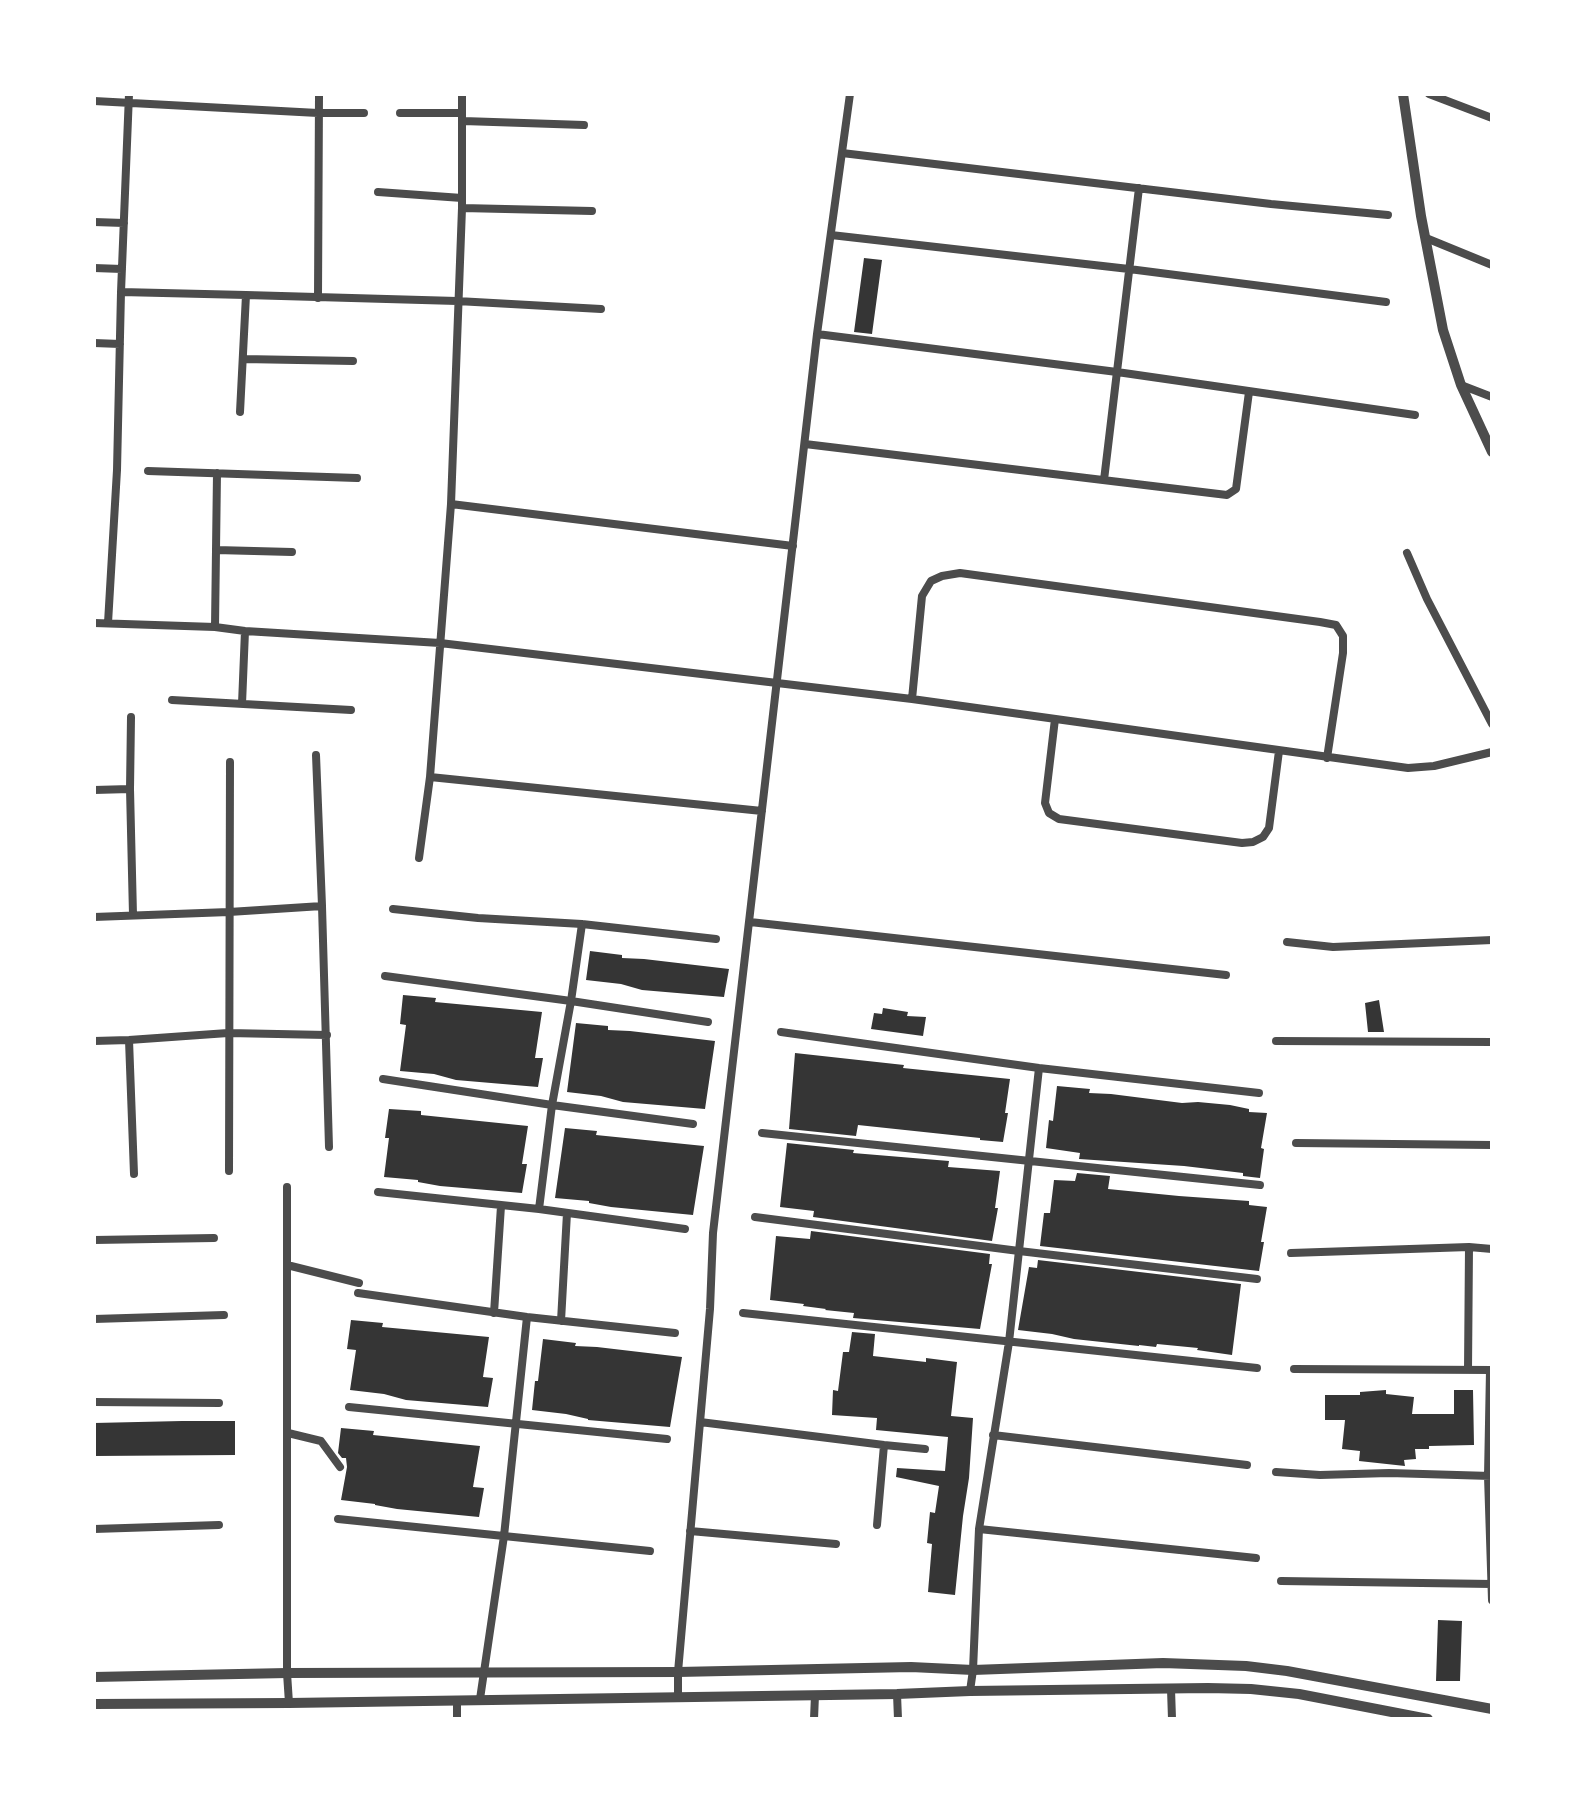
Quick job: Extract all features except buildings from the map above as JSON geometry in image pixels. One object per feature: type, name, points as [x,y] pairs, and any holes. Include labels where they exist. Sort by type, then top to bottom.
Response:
[{"type":"street","points":[[318,298],[319,94]]},
{"type":"street","points":[[419,858],[430,777],[451,504],[462,208],[462,94]]},
{"type":"street","points":[[678,1697],[710,1309],[713,1233],[817,334],[850,94]]},
{"type":"street","points":[[1403,94],[1421,216],[1443,330],[1461,385],[1492,452]]},
{"type":"street","points":[[1429,94],[1492,118]]},
{"type":"street","points":[[108,623],[117,470],[129,98]]},
{"type":"street","points":[[94,101],[129,98],[318,113],[364,113]]},
{"type":"street","points":[[400,113],[584,125]]},
{"type":"street","points":[[842,153],[1388,215]]},
{"type":"street","points":[[1104,480],[1139,188]]},
{"type":"street","points":[[378,192],[462,198]]},
{"type":"street","points":[[462,208],[592,211]]},
{"type":"street","points":[[94,222],[124,223]]},
{"type":"street","points":[[831,235],[1386,302]]},
{"type":"street","points":[[1426,238],[1492,265]]},
{"type":"street","points":[[94,268],[122,269]]},
{"type":"street","points":[[121,292],[457,301],[601,309]]},
{"type":"street","points":[[240,412],[246,295]]},
{"type":"street","points":[[817,334],[1117,372],[1415,415]]},
{"type":"street","points":[[94,343],[120,344]]},
{"type":"street","points":[[243,359],[353,361]]},
{"type":"street","points":[[1461,385],[1492,397]]},
{"type":"street","points":[[805,444],[1227,495],[1236,489],[1249,392]]},
{"type":"street","points":[[148,471],[357,478]]},
{"type":"street","points":[[215,627],[217,473]]},
{"type":"street","points":[[451,504],[793,546]]},
{"type":"street","points":[[216,550],[292,552]]},
{"type":"street","points":[[1407,553],[1427,599],[1492,724]]},
{"type":"street","points":[[912,699],[922,596],[931,581],[951,574],[1320,622],[1336,625],[1343,636],[1327,758]]},
{"type":"street","points":[[94,623],[215,627],[440,643],[912,699],[1408,768],[1434,766],[1492,752]]},
{"type":"street","points":[[242,704],[245,631]]},
{"type":"street","points":[[172,700],[351,710]]},
{"type":"street","points":[[131,717],[133,915]]},
{"type":"street","points":[[1055,719],[1045,803],[1049,813],[1059,819],[1253,842],[1263,837],[1269,828],[1279,751]]},
{"type":"street","points":[[316,755],[329,1147]]},
{"type":"street","points":[[229,1171],[230,762]]},
{"type":"street","points":[[430,777],[762,811]]},
{"type":"street","points":[[94,790],[130,789]]},
{"type":"street","points":[[94,917],[322,906]]},
{"type":"street","points":[[393,909],[582,924],[716,939]]},
{"type":"street","points":[[750,922],[1226,975]]},
{"type":"street","points":[[539,1209],[552,1105],[582,924]]},
{"type":"street","points":[[1287,942],[1333,947],[1492,940]]},
{"type":"street","points":[[385,976],[708,1022]]},
{"type":"street","points":[[781,1032],[1039,1068],[1259,1093]]},
{"type":"street","points":[[94,1041],[228,1033],[327,1035]]},
{"type":"street","points":[[129,1040],[134,1174]]},
{"type":"street","points":[[1276,1041],[1492,1042]]},
{"type":"street","points":[[970,1691],[979,1529],[1009,1342],[1039,1068]]},
{"type":"street","points":[[383,1079],[693,1124]]},
{"type":"street","points":[[762,1133],[1260,1185]]},
{"type":"street","points":[[1296,1143],[1492,1145]]},
{"type":"street","points":[[287,1187],[289,1703]]},
{"type":"street","points":[[378,1192],[685,1229]]},
{"type":"street","points":[[494,1313],[501,1206]]},
{"type":"street","points":[[561,1321],[567,1213]]},
{"type":"street","points":[[755,1217],[1257,1279]]},
{"type":"street","points":[[94,1240],[214,1238]]},
{"type":"street","points":[[1291,1253],[1469,1247],[1492,1249]]},
{"type":"street","points":[[1468,1370],[1469,1247]]},
{"type":"street","points":[[287,1265],[359,1283]]},
{"type":"street","points":[[358,1293],[494,1313],[675,1333]]},
{"type":"street","points":[[743,1313],[1257,1368]]},
{"type":"street","points":[[94,1319],[224,1315]]},
{"type":"street","points":[[480,1699],[504,1536],[527,1317]]},
{"type":"street","points":[[1294,1369],[1491,1370],[1492,1600]]},
{"type":"street","points":[[94,1402],[219,1403]]},
{"type":"street","points":[[349,1407],[667,1439]]},
{"type":"street","points":[[700,1422],[925,1449]]},
{"type":"street","points":[[288,1433],[321,1441],[340,1467]]},
{"type":"street","points":[[993,1435],[1247,1465]]},
{"type":"street","points":[[877,1525],[884,1445]]},
{"type":"street","points":[[1276,1472],[1490,1476]]},
{"type":"street","points":[[338,1519],[650,1551]]},
{"type":"street","points":[[94,1529],[219,1525]]},
{"type":"street","points":[[979,1529],[1256,1558]]},
{"type":"street","points":[[690,1531],[836,1544]]},
{"type":"street","points":[[1281,1581],[1492,1584]]},
{"type":"street","points":[[94,1677],[911,1667],[973,1670],[1163,1663],[1287,1671],[1492,1709]]},
{"type":"street","points":[[1171,1689],[1172,1719]]},
{"type":"street","points":[[94,1704],[1251,1689],[1290,1693],[1428,1719]]},
{"type":"street","points":[[897,1694],[898,1719]]},
{"type":"street","points":[[814,1719],[815,1695]]},
{"type":"street","points":[[457,1700],[457,1719]]}]
